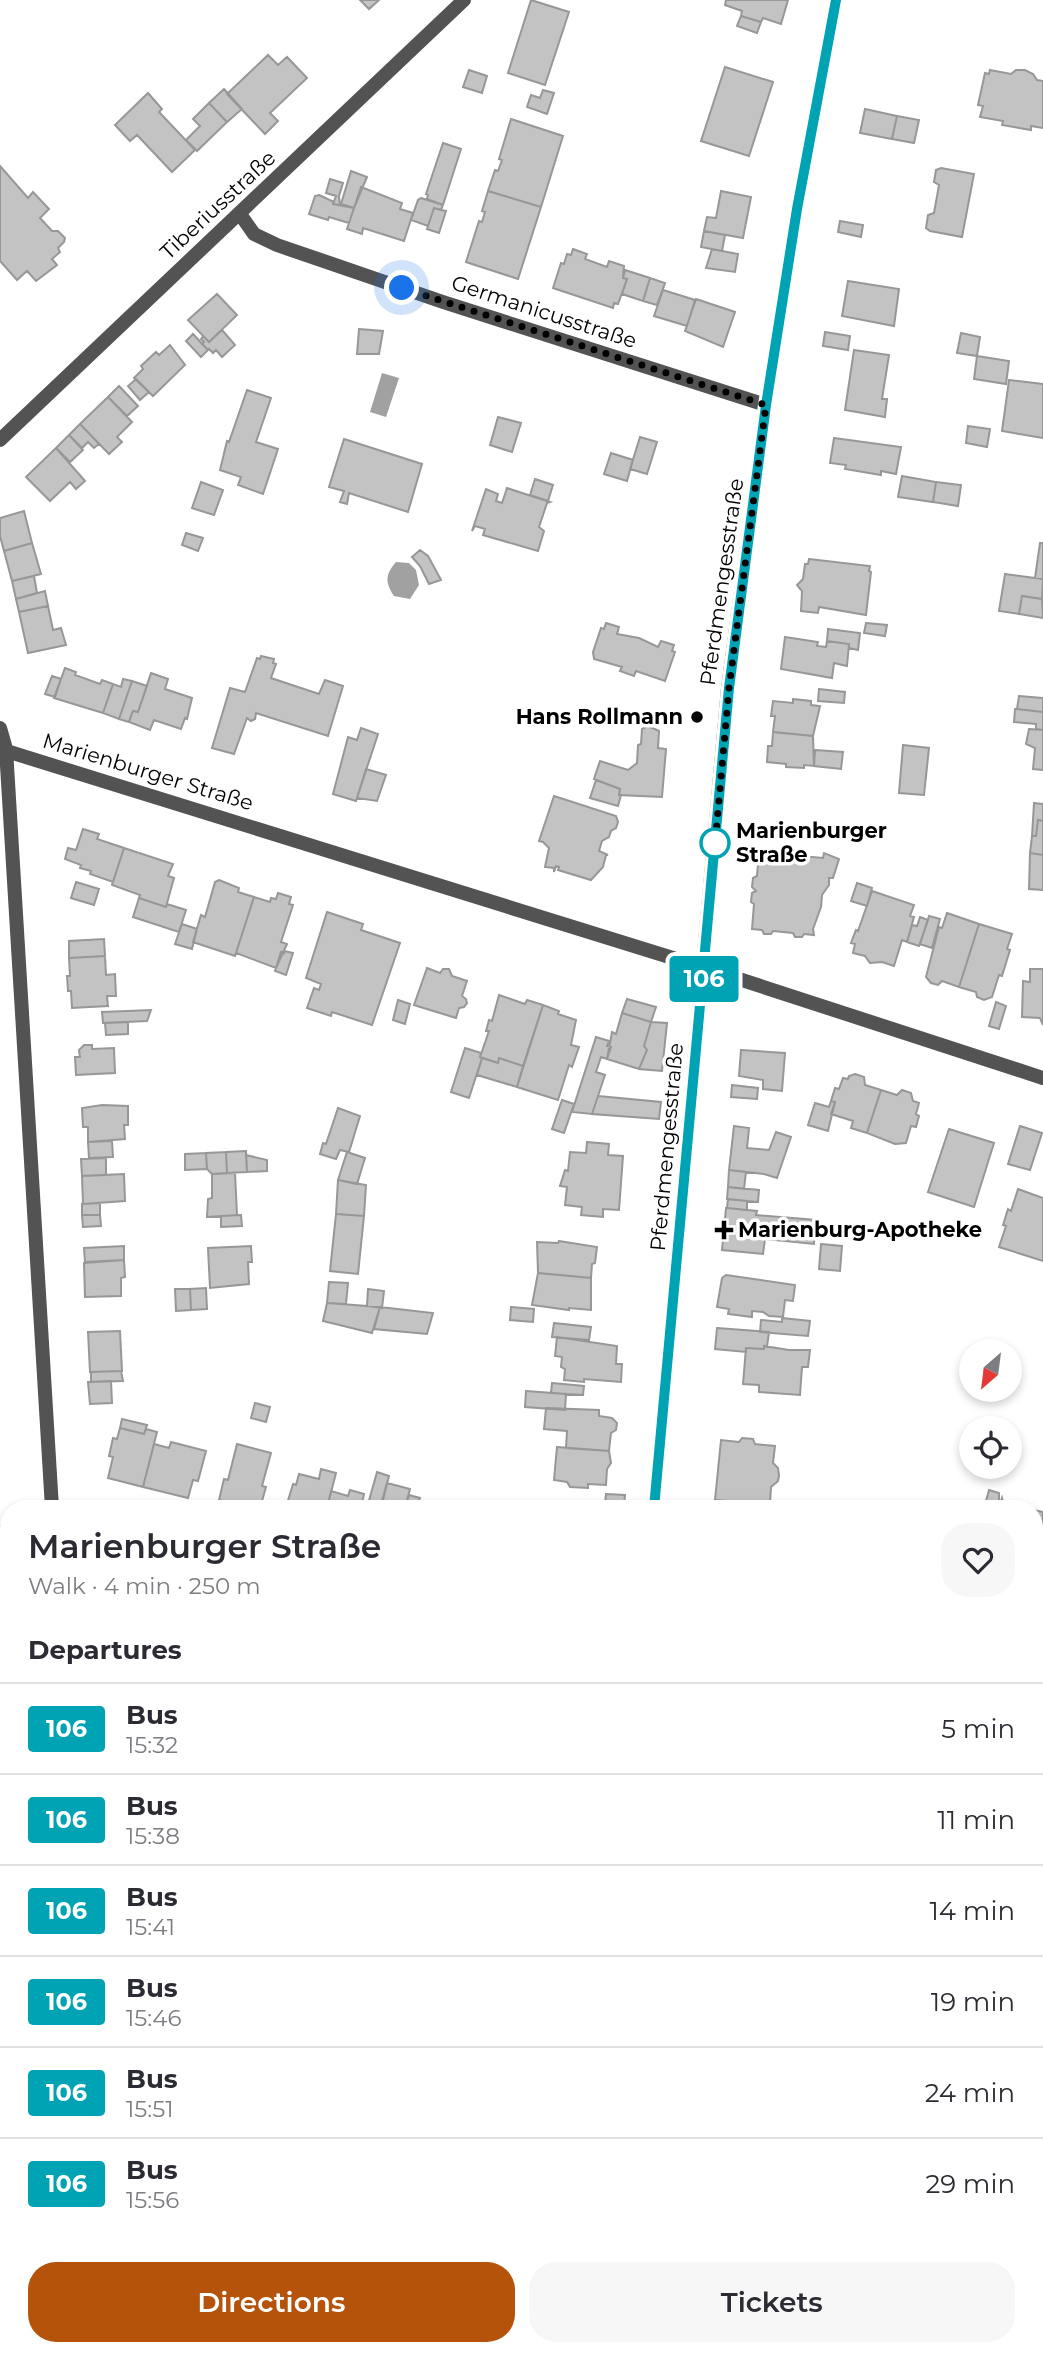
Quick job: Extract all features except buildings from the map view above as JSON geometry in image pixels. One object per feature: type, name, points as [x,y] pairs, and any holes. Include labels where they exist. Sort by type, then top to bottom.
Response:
[{"type":"street","name":"Tiberiusstraße","points":[[0,440],[464,0]]},
{"type":"street","name":"Pferdmengesstraße","points":[[655,1500],[729,688],[766,405],[797,209],[836,0]]},
{"type":"street","name":"Germanicusstraße","points":[[240,214],[254,234],[277,245],[443,302],[766,405]]},
{"type":"street","points":[[0,728],[51,1500]]},
{"type":"street","name":"Marienburger Straße","points":[[3,749],[705,968],[1043,1078]]},
{"type":"shaded area","points":[[382,373],[399,378],[386,417],[370,412]]},
{"type":"shaded area","points":[[396,562],[409,563],[416,570],[419,585],[410,599],[394,596],[389,587],[388,575]]},
{"type":"bus line","name":"106","points":[[655,1500],[729,688],[766,405],[797,209],[836,0]]},
{"type":"place","name":"Hans Rollmann","points":[[697,717]]},
{"type":"place","name":"Marienburger Straße","points":[[715,843]]},
{"type":"place","name":"Marienburg-Apotheke","points":[[724,1230]]},
{"type":"route","points":[[402,288],[766,405],[729,688],[715,843]]}]
